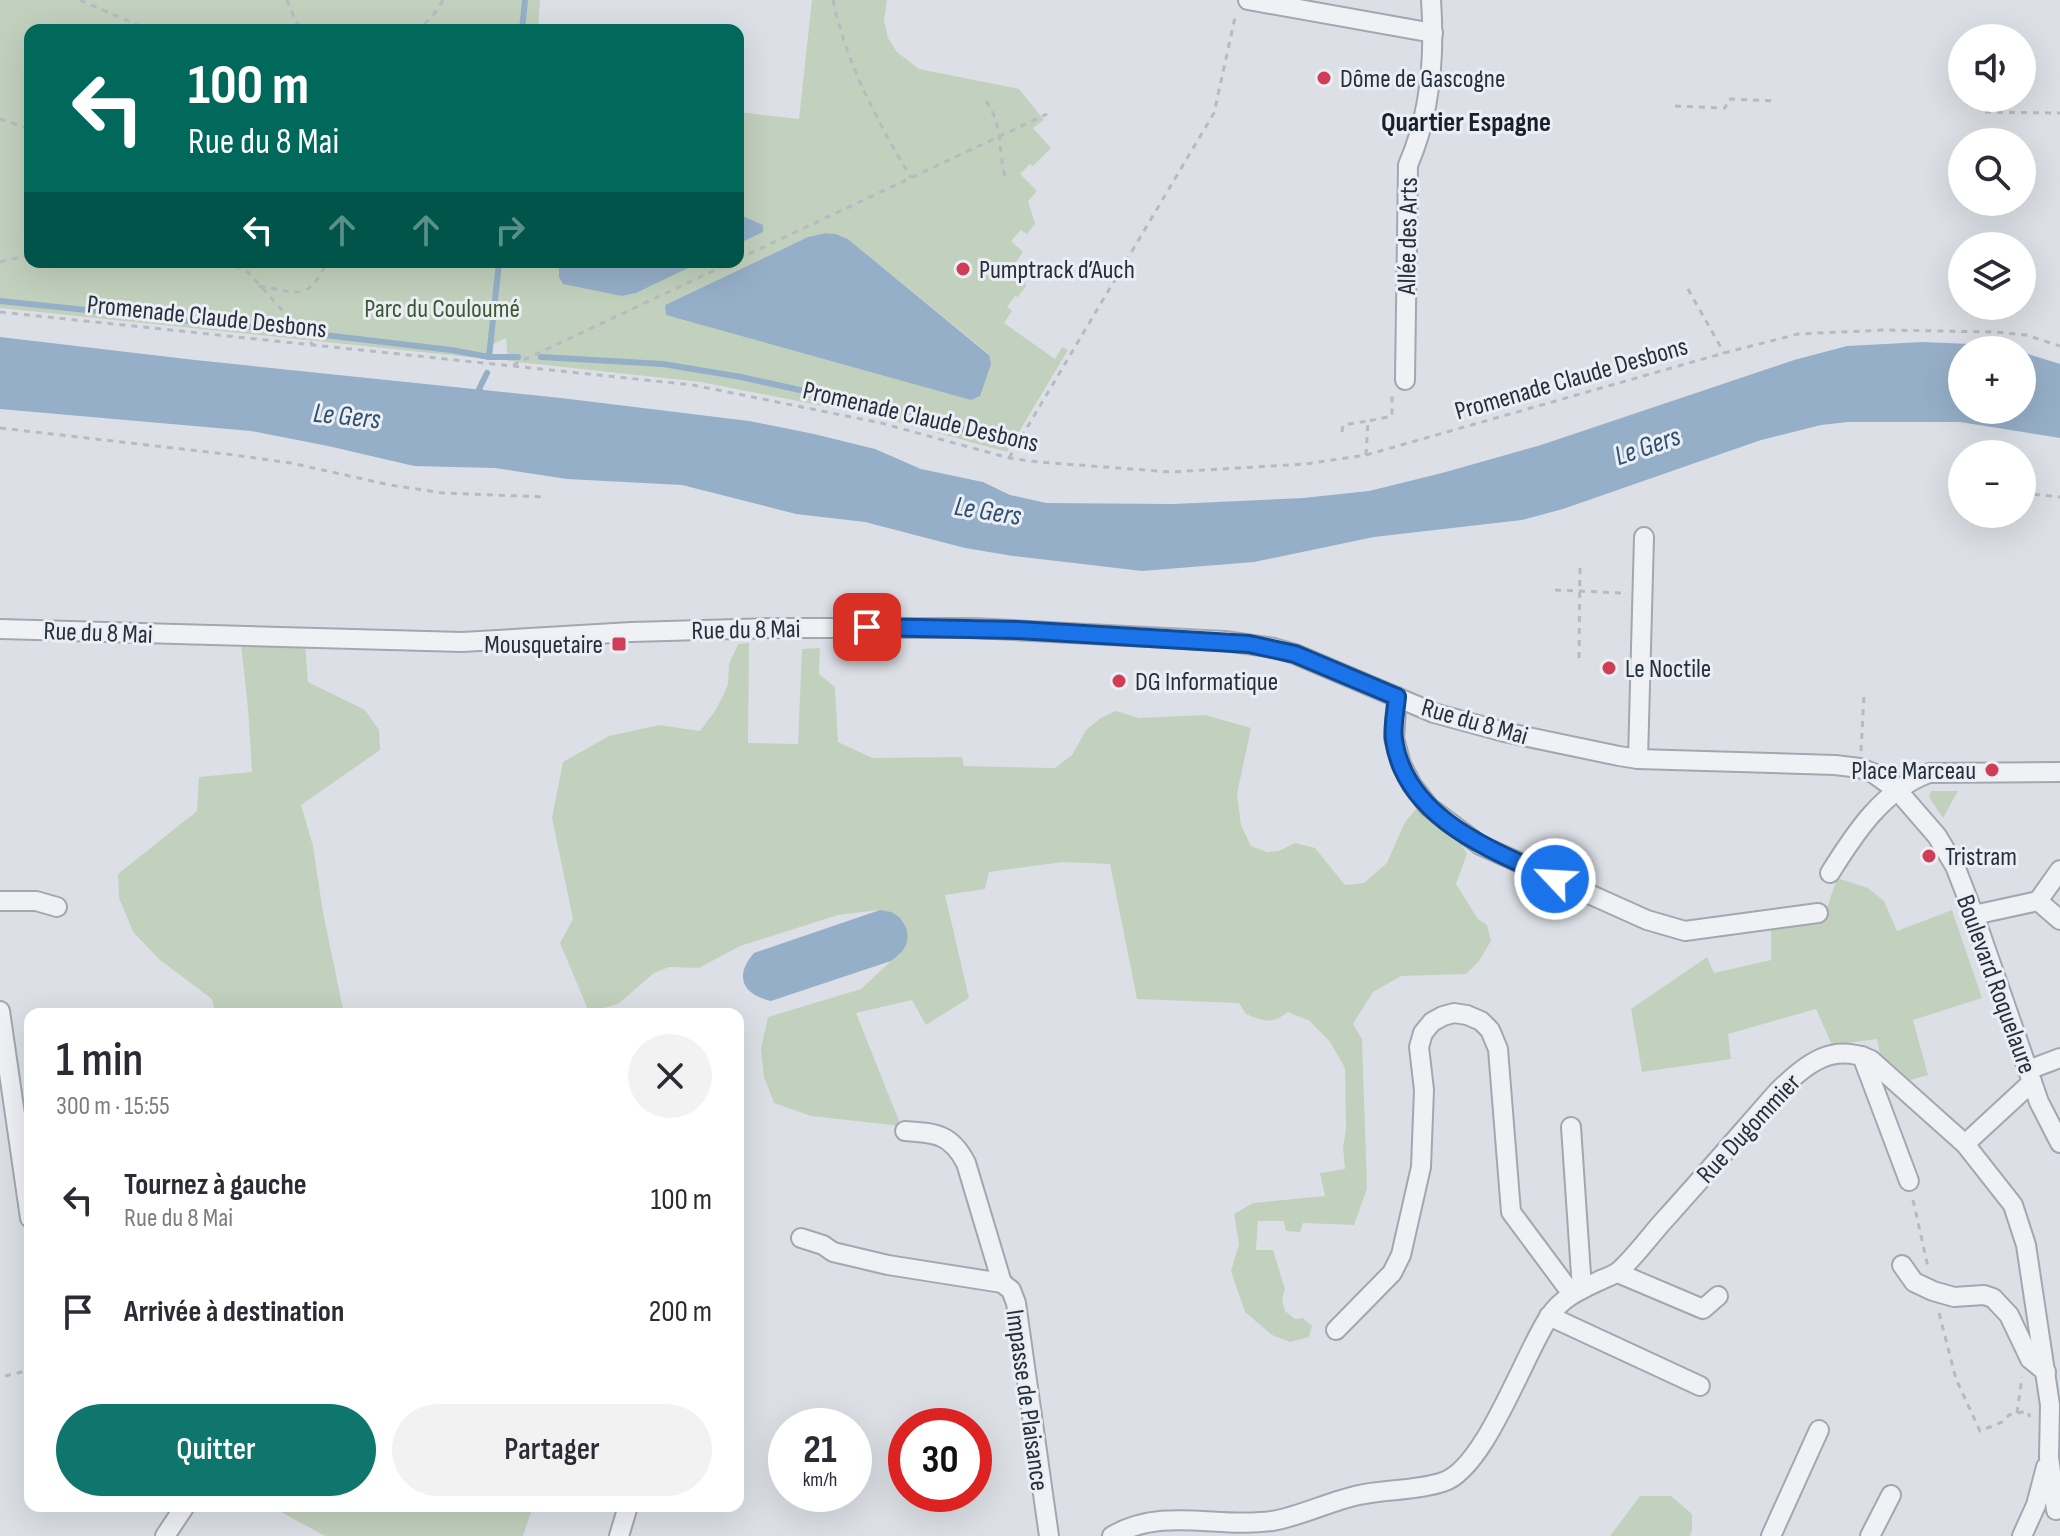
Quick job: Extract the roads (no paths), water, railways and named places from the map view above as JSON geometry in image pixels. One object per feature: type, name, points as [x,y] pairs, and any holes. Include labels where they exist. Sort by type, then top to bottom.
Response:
[{"type":"street","name":"Allée des Arts","points":[[1405,380],[1408,165],[1419,141],[1426,108],[1433,50],[1431,0]]},
{"type":"street","points":[[1242,7],[1433,33]]},
{"type":"street","points":[[1638,759],[1644,537]]},
{"type":"street","name":"Rue du 8 Mai","points":[[0,629],[462,642],[631,632],[899,627],[1225,641],[1295,654],[1434,713],[1481,726],[1638,759],[1860,768],[1873,773],[1898,791]]},
{"type":"street","points":[[1397,697],[1394,738],[1401,764],[1412,785],[1429,807],[1480,845],[1647,920],[1685,931],[1818,913]]},
{"type":"street","points":[[1830,873],[1863,823],[1880,805],[1916,777],[1929,773],[2060,772]]},
{"type":"street","name":"Boulevard Roquelaure","points":[[1898,791],[1937,836],[1955,866],[2039,1102],[2060,1143]]},
{"type":"street","points":[[1974,915],[2038,901],[2060,870]]},
{"type":"street","points":[[0,901],[36,901],[57,907]]},
{"type":"street","points":[[2038,901],[2060,920]]},
{"type":"street","points":[[1336,1330],[1392,1273],[1401,1255],[1421,1167],[1424,1090],[1419,1047],[1423,1033],[1432,1022],[1454,1013],[1481,1021],[1490,1030],[1498,1049],[1511,1212],[1577,1292]]},
{"type":"street","points":[[1,1024],[23,1115]]},
{"type":"street","name":"Rue Dugommier","points":[[1112,1536],[1120,1531],[1176,1519],[1269,1528],[1357,1495],[1429,1485],[1456,1476],[1479,1447],[1549,1316],[1559,1304],[1618,1273],[1779,1090],[1800,1071],[1829,1054],[1840,1052],[1862,1056]]},
{"type":"street","points":[[1862,1056],[1871,1060],[1965,1144],[2013,1205],[2017,1216],[2026,1245],[2040,1368],[2050,1405],[2049,1457],[2058,1511],[2031,1536]]},
{"type":"street","points":[[1862,1056],[1909,1181]]},
{"type":"street","points":[[1965,1144],[2030,1076],[2060,1058]]},
{"type":"street","points":[[1571,1127],[1577,1292]]},
{"type":"street","points":[[905,1131],[947,1138],[959,1150],[966,1163],[1002,1283]]},
{"type":"street","name":"Impasse de Plaisance","points":[[801,1238],[823,1245],[833,1252],[888,1265],[1002,1283],[1011,1290],[1016,1303],[1049,1536]]},
{"type":"street","points":[[1902,1265],[1914,1282],[1933,1291],[1954,1297],[1984,1295],[1993,1298],[2009,1315],[2030,1359],[2040,1368]]},
{"type":"street","points":[[1618,1273],[1703,1309],[1718,1296]]},
{"type":"street","points":[[1549,1316],[1700,1386]]},
{"type":"street","points":[[1771,1536],[1819,1430]]},
{"type":"street","points":[[2022,1536],[2036,1505],[2049,1457]]},
{"type":"street","points":[[1870,1536],[1891,1495]]},
{"type":"street","points":[[165,1536],[181,1512]]},
{"type":"street","points":[[619,1536],[626,1512]]},
{"type":"water","points":[[744,217],[763,225],[763,232],[744,241]]},
{"type":"water","points":[[826,233],[848,239],[989,355],[991,364],[980,396],[971,400],[666,315],[665,305],[808,237]]},
{"type":"water","points":[[559,268],[688,268],[636,293],[622,296],[563,284]]},
{"type":"water","name":"Le Gers","points":[[0,337],[749,421],[875,449],[921,469],[983,482],[1010,495],[1046,503],[1173,504],[1303,498],[1369,491],[1541,445],[1794,360],[1847,346],[1948,343],[1948,422],[1821,425],[1761,440],[1563,509],[1522,520],[1374,537],[1254,562],[1142,571],[965,548],[865,522],[796,514],[682,485],[567,479],[495,468],[414,466],[251,431],[0,409]]},
{"type":"water","points":[[2036,356],[2060,364],[2060,438],[1972,424],[2036,424]]},
{"type":"water","points":[[880,910],[898,916],[907,933],[905,947],[891,961],[771,1001],[753,994],[744,983],[744,969],[754,953]]},
{"type":"waterway","points":[[523,24],[525,0]]},
{"type":"waterway","points":[[489,357],[498,268]]},
{"type":"waterway","points":[[0,301],[296,332]]},
{"type":"waterway","points":[[316,334],[489,357],[518,357]]},
{"type":"waterway","points":[[541,357],[663,364],[741,377],[909,414],[1006,441]]},
{"type":"waterway","points":[[483,394],[479,389],[487,373]]},
{"type":"place","name":"Dôme de Gascogne","points":[[1324,78]]},
{"type":"place","name":"Pumptrack d’Auch","points":[[963,269]]},
{"type":"place","name":"Mousquetaire","points":[[619,644]]},
{"type":"place","name":"Le Noctile","points":[[1609,668]]},
{"type":"place","name":"DG Informatique","points":[[1119,681]]},
{"type":"place","name":"Place Marceau","points":[[1992,770]]},
{"type":"place","name":"Tristram","points":[[1929,856]]},
{"type":"district","name":"Quartier Espagne","points":[[1466,121]]},
{"type":"park label","name":"Parc du Couloumé","points":[[442,308]]}]
